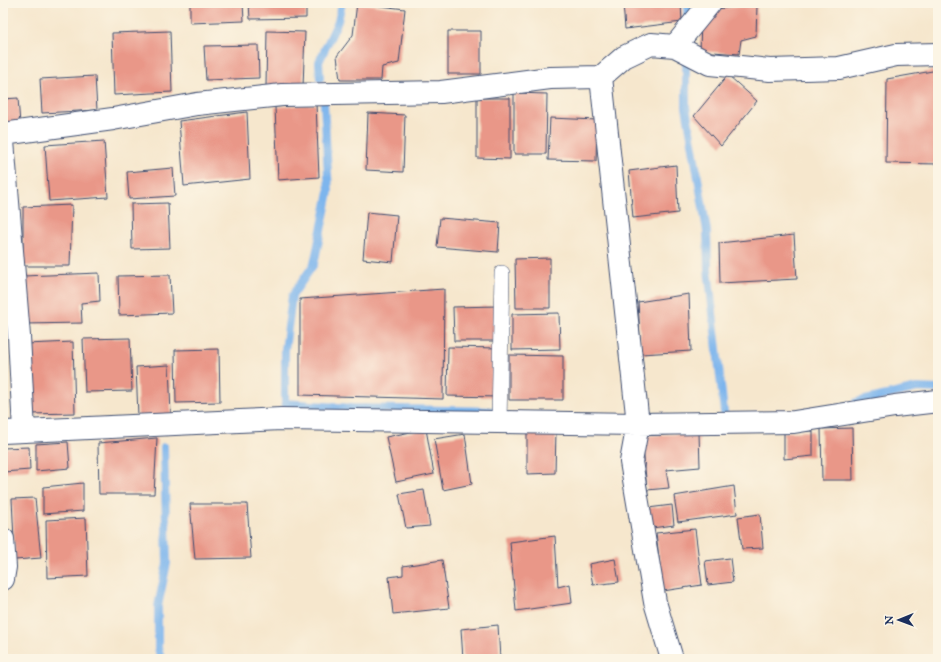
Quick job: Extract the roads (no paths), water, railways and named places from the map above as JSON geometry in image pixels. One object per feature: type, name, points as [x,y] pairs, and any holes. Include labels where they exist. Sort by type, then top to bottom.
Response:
[{"type":"street","points":[[675,46],[710,3]]},
{"type":"street","points":[[3,134],[113,119],[197,104],[282,95],[441,92],[550,78],[601,77],[624,58],[651,44],[675,46],[710,64],[770,70],[839,68],[896,55],[938,54]]},
{"type":"street","points":[[601,77],[638,424],[631,462],[655,602],[672,659]]},
{"type":"street","points":[[3,141],[19,336],[14,432],[281,419],[638,424],[794,422],[895,406],[938,401]]},
{"type":"street","points":[[3,538],[5,567],[3,579]]},
{"type":"lane","points":[[499,422],[502,273]]},
{"type":"waterway","points":[[320,78],[319,62],[338,21],[342,3]]},
{"type":"waterway","points":[[687,24],[688,3]]},
{"type":"waterway","points":[[686,54],[686,107],[707,231],[708,269],[724,412]]},
{"type":"waterway","points":[[324,103],[329,192],[314,264],[292,296],[285,350],[285,403],[352,408],[495,411]]},
{"type":"waterway","points":[[857,402],[917,388],[938,389]]},
{"type":"waterway","points":[[161,659],[158,648],[158,606],[167,563],[164,447]]}]
